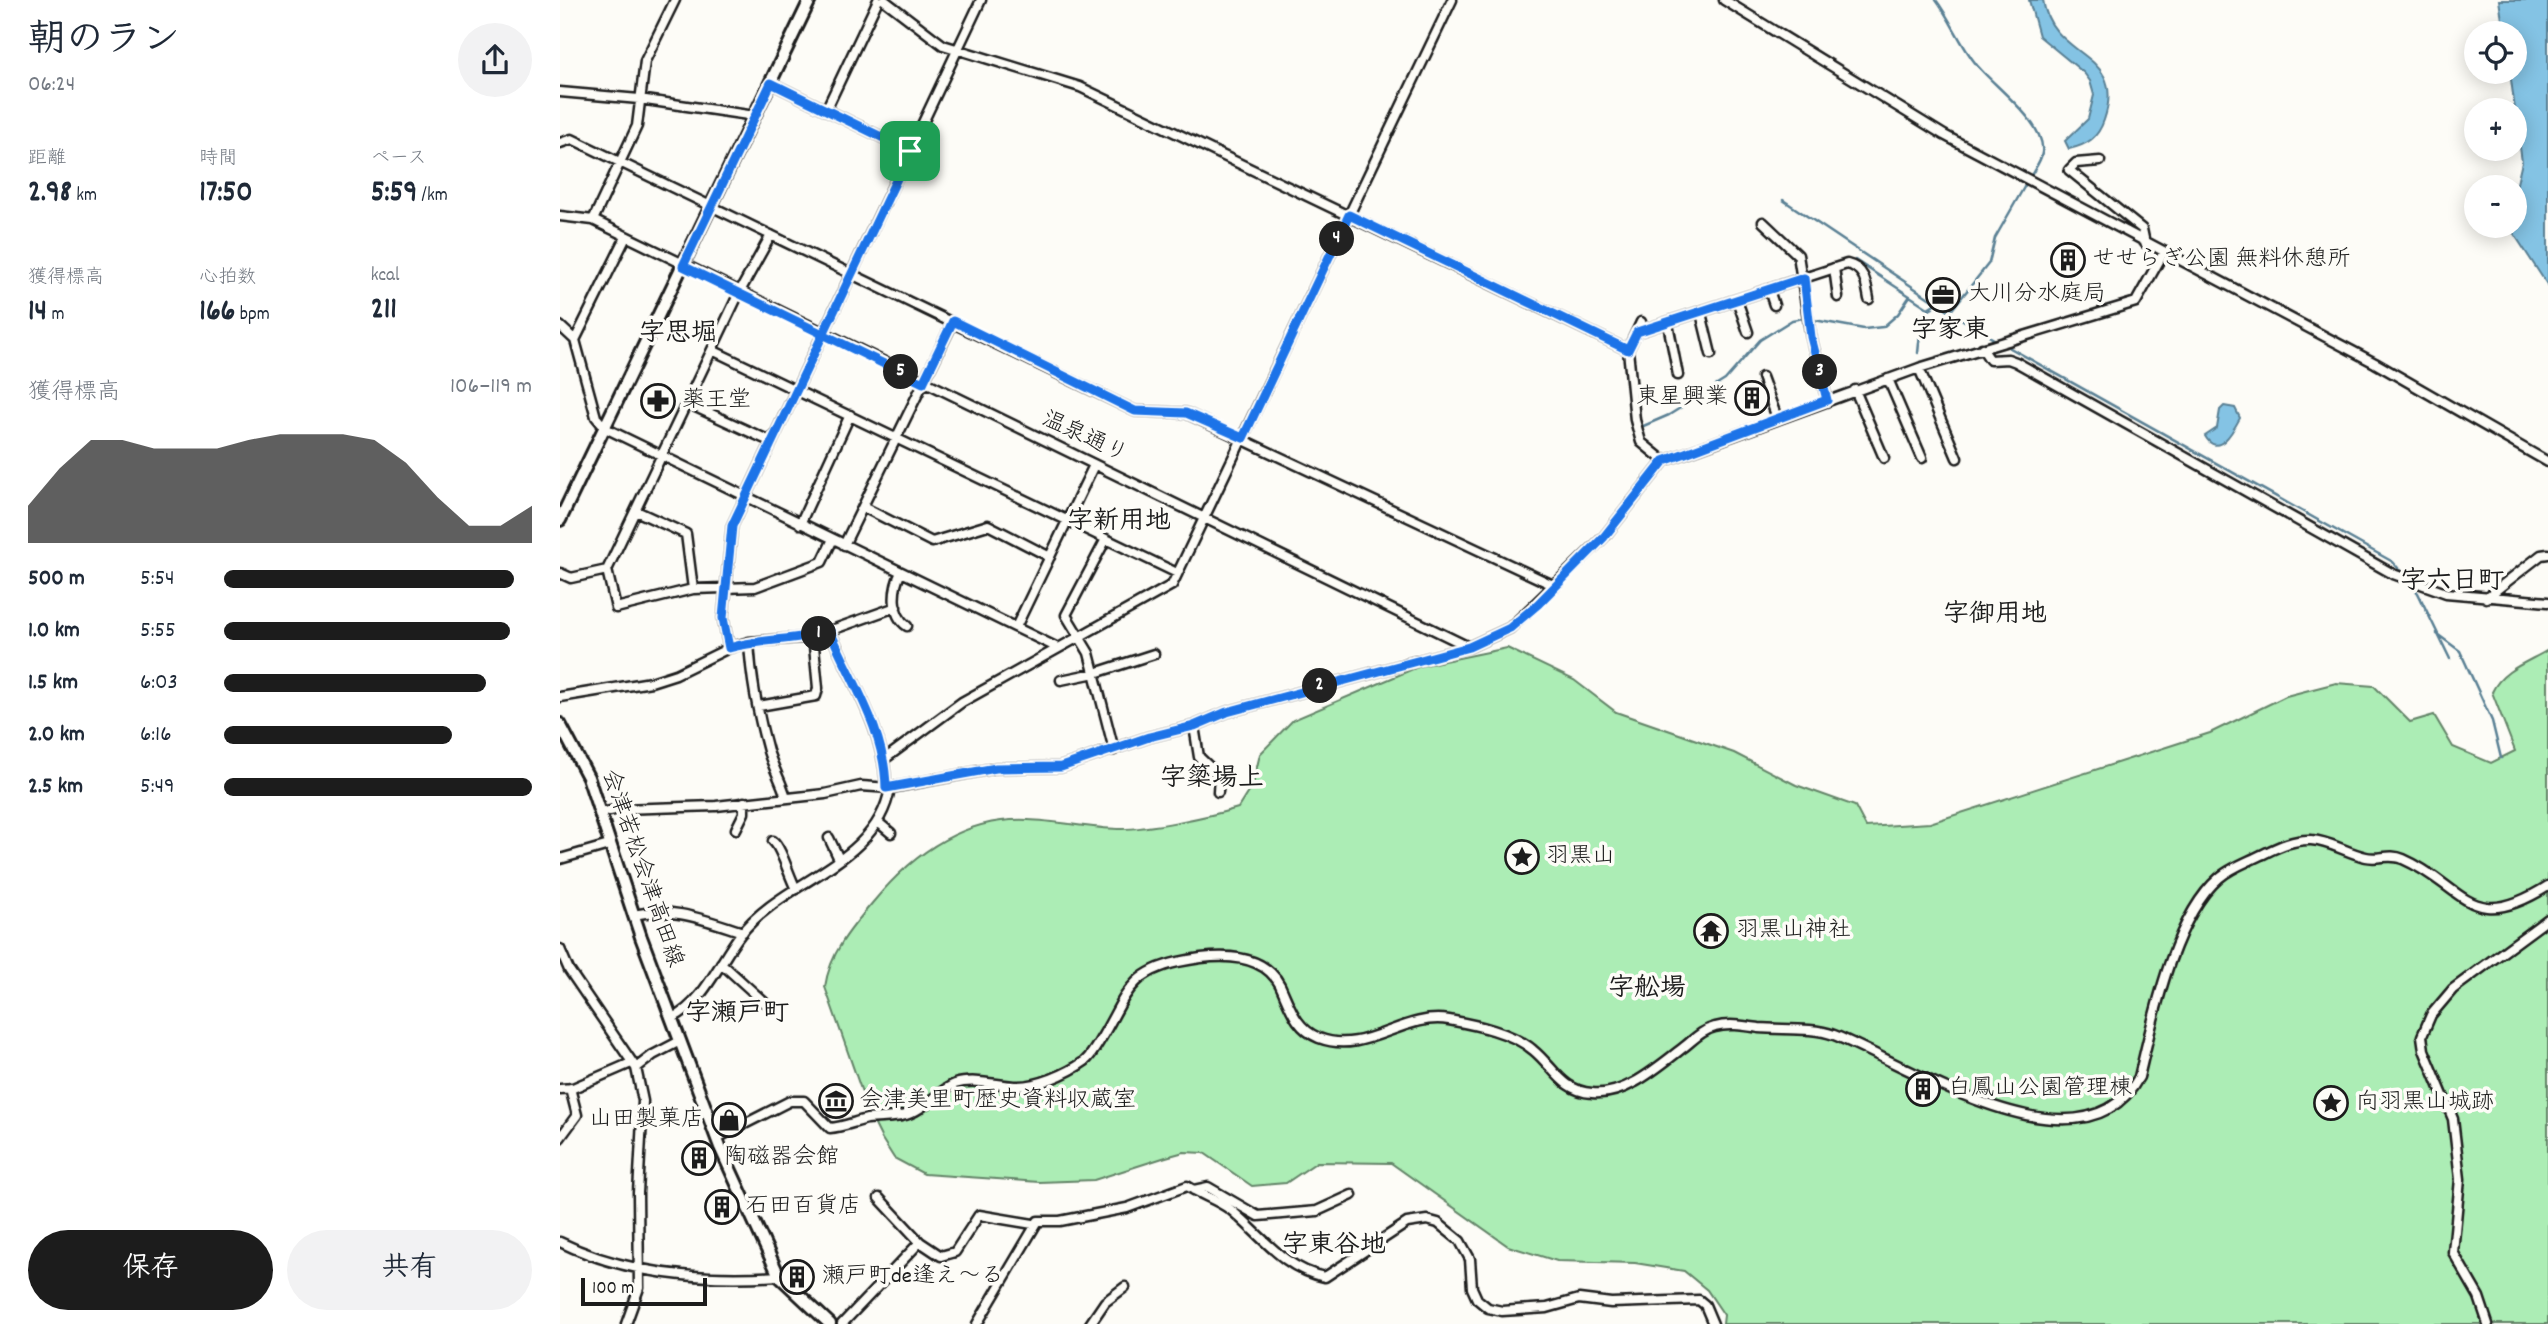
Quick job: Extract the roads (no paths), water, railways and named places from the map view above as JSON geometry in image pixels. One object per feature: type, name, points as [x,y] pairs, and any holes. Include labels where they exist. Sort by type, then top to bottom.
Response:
[{"type":"main road","points":[[560,520],[810,0]]},
{"type":"main road","name":"会津若松会津高田線","points":[[560,724],[588,777],[633,915],[717,1138],[779,1276],[830,1324]]},
{"type":"street","points":[[560,216],[593,220],[637,126],[645,61],[675,0]]},
{"type":"street","points":[[826,110],[878,0]]},
{"type":"street","points":[[884,0],[940,43],[1080,87],[1628,350]]},
{"type":"street","points":[[729,648],[723,618],[728,589],[732,526],[981,0]]},
{"type":"street","points":[[886,758],[962,702],[1171,585],[1452,0]]},
{"type":"street","points":[[1724,0],[1944,135],[2375,363],[2548,462]]},
{"type":"street","points":[[560,82],[570,91]]},
{"type":"street","points":[[771,83],[910,151]]},
{"type":"street","points":[[560,92],[639,99],[755,116]]},
{"type":"street","points":[[560,143],[572,139],[1135,411],[1186,413],[1555,586]]},
{"type":"street","points":[[2100,161],[2076,163],[2069,170],[2142,229],[2145,243]]},
{"type":"street","name":"温泉通り","points":[[593,220],[1469,647]]},
{"type":"street","points":[[1763,222],[1798,255],[1804,278],[1811,337],[1827,400]]},
{"type":"street","points":[[771,235],[739,293],[607,570],[616,608],[693,589],[755,587],[822,562],[833,539]]},
{"type":"street","points":[[575,340],[625,237]]},
{"type":"street","points":[[600,813],[620,809],[688,809],[861,786],[888,788],[996,768],[1061,767],[1149,737],[1194,726],[1227,712],[1469,647],[1510,628],[1555,586],[1604,537],[1664,461],[1919,368],[2136,302],[2164,252]]},
{"type":"street","points":[[1637,332],[1847,264],[1855,265],[1865,276],[1868,299]]},
{"type":"street","points":[[1834,268],[1838,297]]},
{"type":"street","points":[[1769,290],[1774,305]]},
{"type":"street","points":[[1737,300],[1748,332]]},
{"type":"street","points":[[1701,313],[1711,354]]},
{"type":"street","points":[[844,545],[953,321]]},
{"type":"street","points":[[1641,322],[1628,350],[1635,420],[1641,442],[1664,461]]},
{"type":"street","points":[[1668,324],[1678,376]]},
{"type":"street","points":[[560,326],[575,340],[598,423],[605,428],[1058,648]]},
{"type":"street","points":[[1986,348],[1990,360],[2008,359],[2016,362],[2393,574],[2446,593],[2548,602]]},
{"type":"street","points":[[712,350],[1177,573]]},
{"type":"street","points":[[1919,368],[1957,458]]},
{"type":"street","points":[[1762,377],[1777,418]]},
{"type":"street","points":[[1888,379],[1922,458]]},
{"type":"street","points":[[1855,390],[1884,458]]},
{"type":"street","points":[[687,403],[772,442]]},
{"type":"street","points":[[800,523],[850,415]]},
{"type":"street","points":[[1016,627],[1094,465]]},
{"type":"street","points":[[863,507],[932,542],[988,525],[1049,557]]},
{"type":"street","points":[[636,510],[686,534],[693,589]]},
{"type":"street","points":[[1106,538],[1066,615],[1089,653],[1114,750]]},
{"type":"street","points":[[2486,598],[2541,555],[2548,554]]},
{"type":"street","points":[[560,573],[571,578],[607,570]]},
{"type":"street","points":[[901,572],[893,590],[901,620],[907,626]]},
{"type":"street","points":[[560,697],[651,682],[702,663],[729,648],[749,642],[813,636],[896,607]]},
{"type":"street","points":[[672,1018],[684,1012],[743,932],[796,889],[866,839],[879,823],[888,788],[886,758],[871,716],[830,631]]},
{"type":"street","points":[[759,706],[816,696],[818,688],[813,636]]},
{"type":"street","points":[[749,642],[751,678],[769,753],[779,771],[786,797]]},
{"type":"street","points":[[1061,680],[1095,673],[1154,654]]},
{"type":"street","points":[[1194,726],[1197,752],[1219,776],[1218,792]]},
{"type":"street","points":[[736,829],[744,813],[744,802]]},
{"type":"street","points":[[879,823],[891,833]]},
{"type":"street","points":[[829,838],[839,859]]},
{"type":"street","points":[[717,1138],[790,1101],[804,1101],[825,1126],[836,1128],[865,1119],[911,1113],[953,1085],[964,1082],[1033,1084],[1067,1071],[1089,1057],[1135,981],[1146,971],[1200,957],[1225,956],[1248,961],[1273,974],[1295,1018],[1310,1034],[1321,1039],[1347,1044],[1360,1042],[1426,1019],[1445,1019],[1488,1029],[1533,1049],[1566,1084],[1585,1093],[1610,1092],[1626,1086],[1708,1029],[1726,1025],[1829,1034],[2004,1110],[2066,1120],[2109,1109],[2132,1089],[2139,1077],[2179,938],[2192,910],[2220,876],[2256,858],[2296,840],[2321,841],[2367,857],[2394,856],[2404,859],[2465,900],[2492,907],[2507,908],[2548,887]]},
{"type":"street","points":[[773,841],[781,849],[784,867],[796,889]]},
{"type":"street","points":[[560,859],[609,845]]},
{"type":"street","points":[[633,915],[655,910],[673,911],[743,932]]},
{"type":"street","points":[[2488,1324],[2479,1297],[2454,1252],[2460,1179],[2453,1119],[2424,1051],[2422,1036],[2431,1015],[2453,989],[2548,919]]},
{"type":"street","points":[[560,948],[569,970],[608,1023],[633,1066],[643,1101],[639,1288],[625,1324]]},
{"type":"street","points":[[721,962],[764,1002]]},
{"type":"street","points":[[560,1138],[577,1115],[565,1088],[633,1066],[680,1041]]},
{"type":"street","points":[[977,1324],[1038,1221],[1060,1221],[1127,1208],[1187,1186],[1233,1212],[1263,1241],[1305,1273],[1325,1277],[1407,1223],[1427,1220],[1438,1223],[1460,1241],[1470,1259],[1472,1288],[1477,1299],[1488,1308],[1502,1311],[1547,1308],[1579,1299],[1612,1303],[1699,1300],[1705,1305],[1713,1324]]},
{"type":"street","points":[[1194,1190],[1208,1187],[1258,1216],[1317,1211],[1336,1199],[1352,1195]]},
{"type":"street","points":[[879,1198],[919,1242],[934,1253],[947,1255],[955,1252],[979,1215],[1034,1224]]},
{"type":"street","points":[[560,1242],[597,1259],[639,1268],[701,1277],[779,1276]]},
{"type":"street","points":[[842,1324],[919,1242]]},
{"type":"street","points":[[1090,1324],[1105,1302],[1125,1287]]},
{"type":"water","points":[[2029,0],[2043,0],[2049,20],[2060,34],[2098,67],[2106,80],[2109,97],[2099,132],[2086,143],[2069,149],[2065,141],[2088,119],[2094,95],[2090,81],[2084,73],[2039,36]]},
{"type":"water","points":[[2499,0],[2548,0],[2548,286],[2517,238],[2527,238],[2527,175],[2519,175],[2522,161],[2527,161],[2527,98],[2513,98],[2512,84],[2527,84],[2527,21],[2502,21]]},
{"type":"water","points":[[2224,406],[2235,408],[2240,418],[2225,440],[2215,445],[2205,436],[2217,428],[2220,410]]},
{"type":"waterway","points":[[1936,0],[1976,64],[2017,105],[2036,129],[2042,153],[2030,177]]},
{"type":"waterway","points":[[1997,341],[1950,312],[1989,263],[1995,238],[2027,182]]},
{"type":"waterway","points":[[1783,200],[1950,312]]},
{"type":"waterway","points":[[1855,260],[1928,308],[1936,303]]},
{"type":"waterway","points":[[1641,427],[1669,415],[1725,380],[1760,340],[1792,320],[1803,318],[1864,329],[1883,327],[1898,314],[1910,296]]},
{"type":"waterway","points":[[1918,353],[1922,314],[1933,308]]},
{"type":"waterway","points":[[2003,344],[2393,562],[2403,574]]},
{"type":"waterway","points":[[2409,582],[2418,593],[2450,659]]},
{"type":"waterway","points":[[2437,634],[2460,651],[2492,721],[2501,758]]},
{"type":"place","name":"せせらぎ公園 無料休憩所","points":[[2068,260]]},
{"type":"place","name":"大川分水庭局","points":[[1943,295]]},
{"type":"place","name":"東星興業","points":[[1752,398]]},
{"type":"place","name":"薬王堂","points":[[658,401]]},
{"type":"place","name":"羽黒山","points":[[1522,857]]},
{"type":"place","name":"羽黒山神社","points":[[1711,931]]},
{"type":"place","name":"白鳳山公園管理棟","points":[[1923,1089]]},
{"type":"place","name":"会津美里町歴史資料収蔵室","points":[[836,1101]]},
{"type":"place","name":"向羽黒山城跡","points":[[2331,1103]]},
{"type":"place","name":"山田製菓店","points":[[729,1120]]},
{"type":"place","name":"陶磁器会館","points":[[699,1158]]},
{"type":"place","name":"石田百貨店","points":[[722,1207]]},
{"type":"place","name":"瀬戸町de逢え〜る","points":[[797,1277]]},
{"type":"district","name":"字家東","points":[[1950,331]]},
{"type":"district","name":"字思堀","points":[[678,334]]},
{"type":"district","name":"字新用地","points":[[1119,522]]},
{"type":"district","name":"字六日町","points":[[2452,582]]},
{"type":"district","name":"字御用地","points":[[1995,615]]},
{"type":"district","name":"字簗場上","points":[[1212,779]]},
{"type":"district","name":"字舩場","points":[[1647,989]]},
{"type":"district","name":"字瀬戸町","points":[[737,1014]]},
{"type":"district","name":"字東谷地","points":[[1334,1246]]}]
